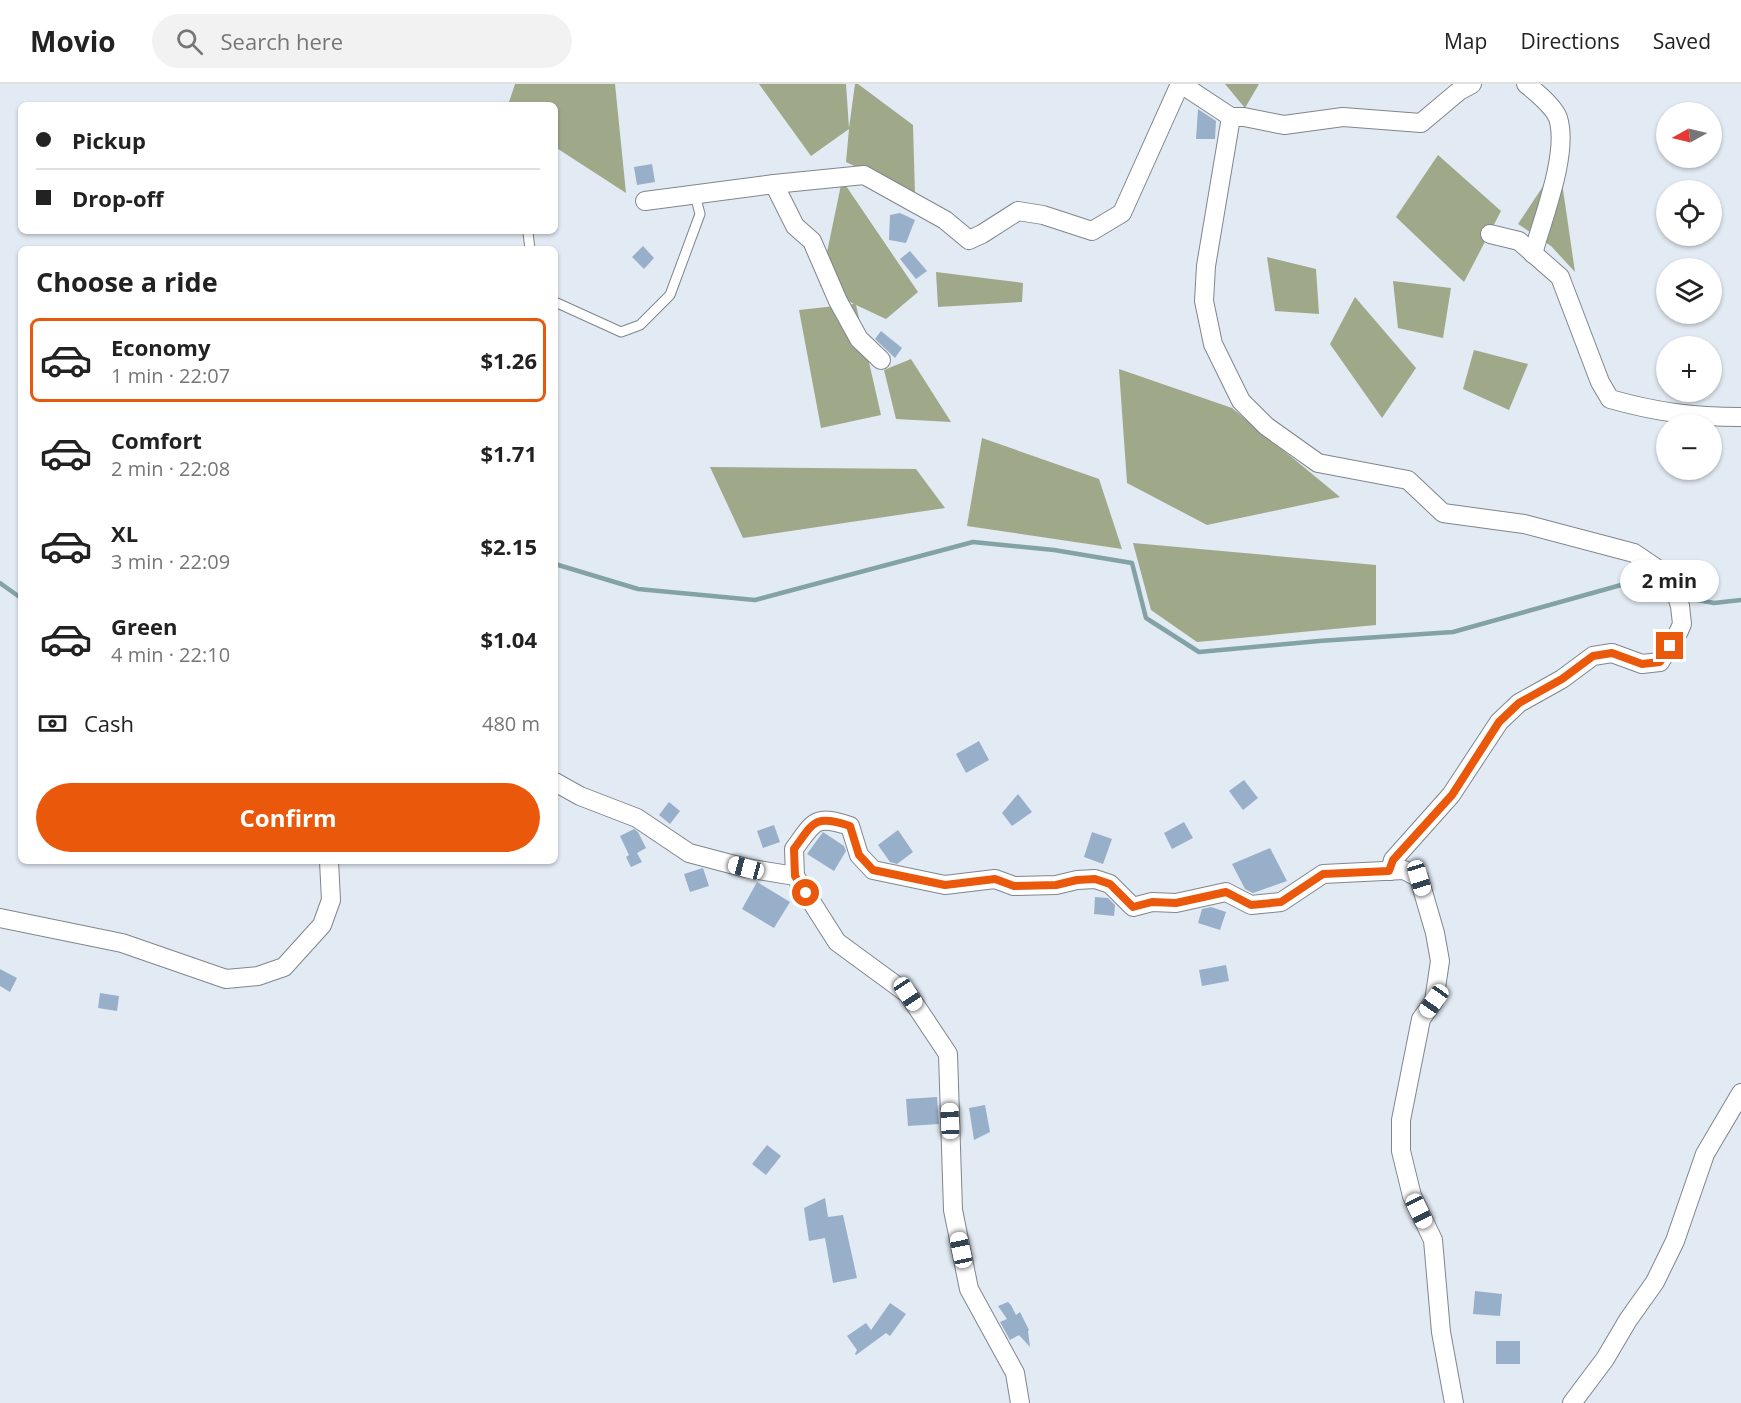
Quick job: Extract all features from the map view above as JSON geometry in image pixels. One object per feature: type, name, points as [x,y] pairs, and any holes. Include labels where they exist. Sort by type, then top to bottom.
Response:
[{"type":"street","points":[[645,201],[774,184],[864,176],[945,219],[969,240],[1018,210],[1043,215],[1092,231],[1122,213],[1180,84],[1231,117],[1244,117],[1284,125],[1343,117],[1421,123],[1459,91],[1472,84]]},
{"type":"street","points":[[1526,84],[1557,116],[1561,152],[1533,254]]},
{"type":"street","points":[[1231,117],[1206,266],[1204,301],[1213,344],[1241,401],[1266,426],[1318,464],[1408,480],[1443,513],[1524,524],[1634,553],[1662,572],[1674,586],[1680,606],[1682,624],[1680,631],[1660,662],[1642,664],[1612,653],[1593,656],[1562,679],[1519,703],[1499,722],[1452,795],[1393,860],[1389,871]]},
{"type":"street","points":[[774,184],[795,226],[812,241],[838,301],[859,339],[881,360]]},
{"type":"street","points":[[1490,234],[1519,240],[1560,277],[1600,382],[1610,399],[1653,411],[1704,417],[1741,417]]},
{"type":"street","points":[[558,784],[580,796],[637,818],[689,853],[746,868],[795,876]]},
{"type":"street","points":[[1020,1403],[1015,1373],[969,1289],[952,1210],[948,1054],[908,994],[837,942],[795,876],[794,849],[813,824],[830,820],[850,826],[859,855],[873,870],[945,885],[995,879],[1014,886],[1056,885],[1095,879],[1110,884],[1133,907],[1152,902],[1176,903],[1226,892],[1251,905],[1281,902],[1323,874],[1404,870],[1419,878],[1435,933],[1440,961],[1434,1001],[1421,1019],[1401,1120],[1401,1151],[1412,1196],[1433,1240],[1441,1332],[1454,1403]]},
{"type":"street","points":[[0,918],[122,943],[226,979],[258,976],[284,967],[322,925],[331,900],[328,864]]},
{"type":"street","points":[[1572,1403],[1605,1359],[1628,1320],[1655,1282],[1675,1240],[1705,1154],[1741,1093]]},
{"type":"lane","points":[[558,303],[621,332],[640,325],[670,295],[700,214],[695,195]]},
{"type":"green space","points":[[515,84],[615,84],[626,193],[558,149],[558,102],[509,102]]},
{"type":"green space","points":[[759,84],[846,84],[849,128],[855,84],[858,84],[913,125],[915,195],[846,162],[849,129],[811,156]]},
{"type":"green space","points":[[1225,84],[1259,84],[1245,108]]},
{"type":"green space","points":[[1438,155],[1501,211],[1464,282],[1396,217]]},
{"type":"green space","points":[[1559,162],[1575,272],[1551,246],[1518,224]]},
{"type":"green space","points":[[842,180],[918,292],[886,319],[856,305],[881,415],[821,428],[799,310],[854,304],[820,286]]},
{"type":"green space","points":[[1267,257],[1316,269],[1319,314],[1275,311]]},
{"type":"green space","points":[[936,272],[1023,283],[1022,302],[938,307]]},
{"type":"green space","points":[[1393,281],[1451,288],[1443,338],[1398,328]]},
{"type":"green space","points":[[1355,297],[1416,368],[1382,418],[1330,344]]},
{"type":"green space","points":[[1474,350],[1528,364],[1509,410],[1463,389]]},
{"type":"green space","points":[[911,359],[951,422],[896,419],[884,370]]},
{"type":"green space","points":[[1119,369],[1232,408],[1340,497],[1207,525],[1127,483]]},
{"type":"green space","points":[[982,438],[1099,479],[1122,549],[967,526]]},
{"type":"green space","points":[[710,467],[916,469],[945,508],[743,538]]},
{"type":"green space","points":[[1133,543],[1376,565],[1376,625],[1197,642],[1151,610]]},
{"type":"building","points":[[1198,109],[1216,121],[1215,139],[1196,139]]},
{"type":"building","points":[[652,164],[655,182],[637,185],[634,167]]},
{"type":"building","points":[[900,213],[915,220],[906,243],[889,240],[890,215]]},
{"type":"building","points":[[643,246],[654,258],[644,269],[632,257]]},
{"type":"building","points":[[910,251],[927,271],[916,279],[900,259]]},
{"type":"building","points":[[881,331],[902,348],[895,358],[875,339]]},
{"type":"building","points":[[979,741],[989,760],[966,773],[956,754]]},
{"type":"building","points":[[1244,780],[1258,798],[1243,810],[1229,791]]},
{"type":"building","points":[[1018,794],[1032,812],[1012,826],[1002,813]]},
{"type":"building","points":[[669,802],[680,811],[670,824],[659,815]]},
{"type":"building","points":[[1184,822],[1193,838],[1172,849],[1164,833]]},
{"type":"building","points":[[774,825],[780,842],[763,848],[757,831]]},
{"type":"building","points":[[634,829],[646,848],[637,853],[642,862],[631,867],[626,857],[629,855],[620,836]]},
{"type":"building","points":[[898,830],[913,852],[897,864],[890,862],[878,845]]},
{"type":"building","points":[[823,832],[844,846],[846,851],[834,871],[807,854]]},
{"type":"building","points":[[1092,832],[1112,839],[1103,864],[1084,857]]},
{"type":"building","points":[[1270,848],[1287,881],[1253,893],[1245,889],[1232,864]]},
{"type":"building","points":[[703,868],[709,886],[690,892],[684,874]]},
{"type":"building","points":[[757,882],[790,902],[774,928],[742,909]]},
{"type":"building","points":[[1095,897],[1108,898],[1115,905],[1114,916],[1094,914]]},
{"type":"building","points":[[1211,907],[1226,912],[1220,930],[1198,923],[1202,909]]},
{"type":"building","points":[[1226,965],[1229,981],[1202,986],[1199,970]]},
{"type":"building","points":[[0,969],[17,978],[10,992],[0,986]]},
{"type":"building","points":[[100,993],[119,996],[117,1011],[98,1008]]},
{"type":"building","points":[[937,1097],[939,1124],[908,1126],[906,1099]]},
{"type":"building","points":[[985,1105],[990,1132],[974,1140],[969,1108]]},
{"type":"building","points":[[767,1145],[781,1156],[766,1175],[752,1164]]},
{"type":"building","points":[[825,1198],[828,1217],[843,1215],[857,1278],[833,1283],[825,1238],[809,1241],[804,1208]]},
{"type":"building","points":[[1475,1291],[1502,1294],[1500,1316],[1473,1314]]},
{"type":"building","points":[[1008,1302],[1016,1315],[1020,1312],[1029,1330],[1030,1347],[1019,1335],[1010,1340],[1000,1322],[1007,1319],[998,1306]]},
{"type":"building","points":[[890,1303],[906,1314],[890,1336],[886,1333],[856,1355],[857,1350],[847,1336],[866,1323],[871,1330]]},
{"type":"building","points":[[1496,1341],[1520,1341],[1520,1364],[1496,1364]]},
{"type":"waterway","points":[[558,565],[638,589],[755,600],[973,542],[1054,550],[1132,563],[1146,618],[1199,652],[1453,632],[1621,585],[1670,595]]},
{"type":"waterway","points":[[0,583],[18,596]]},
{"type":"waterway","points":[[1681,597],[1714,603],[1741,600]]},
{"type":"route","points":[[806,893],[795,876],[794,849],[813,824],[830,820],[850,826],[859,855],[873,870],[898,877],[945,885],[995,879],[1014,886],[1056,885],[1095,879],[1110,884],[1133,907],[1152,902],[1176,903],[1226,892],[1251,905],[1281,902],[1323,874],[1389,871],[1393,860],[1452,795],[1499,722],[1519,703],[1562,679],[1593,656],[1612,653],[1642,664],[1660,662],[1670,646]]}]
